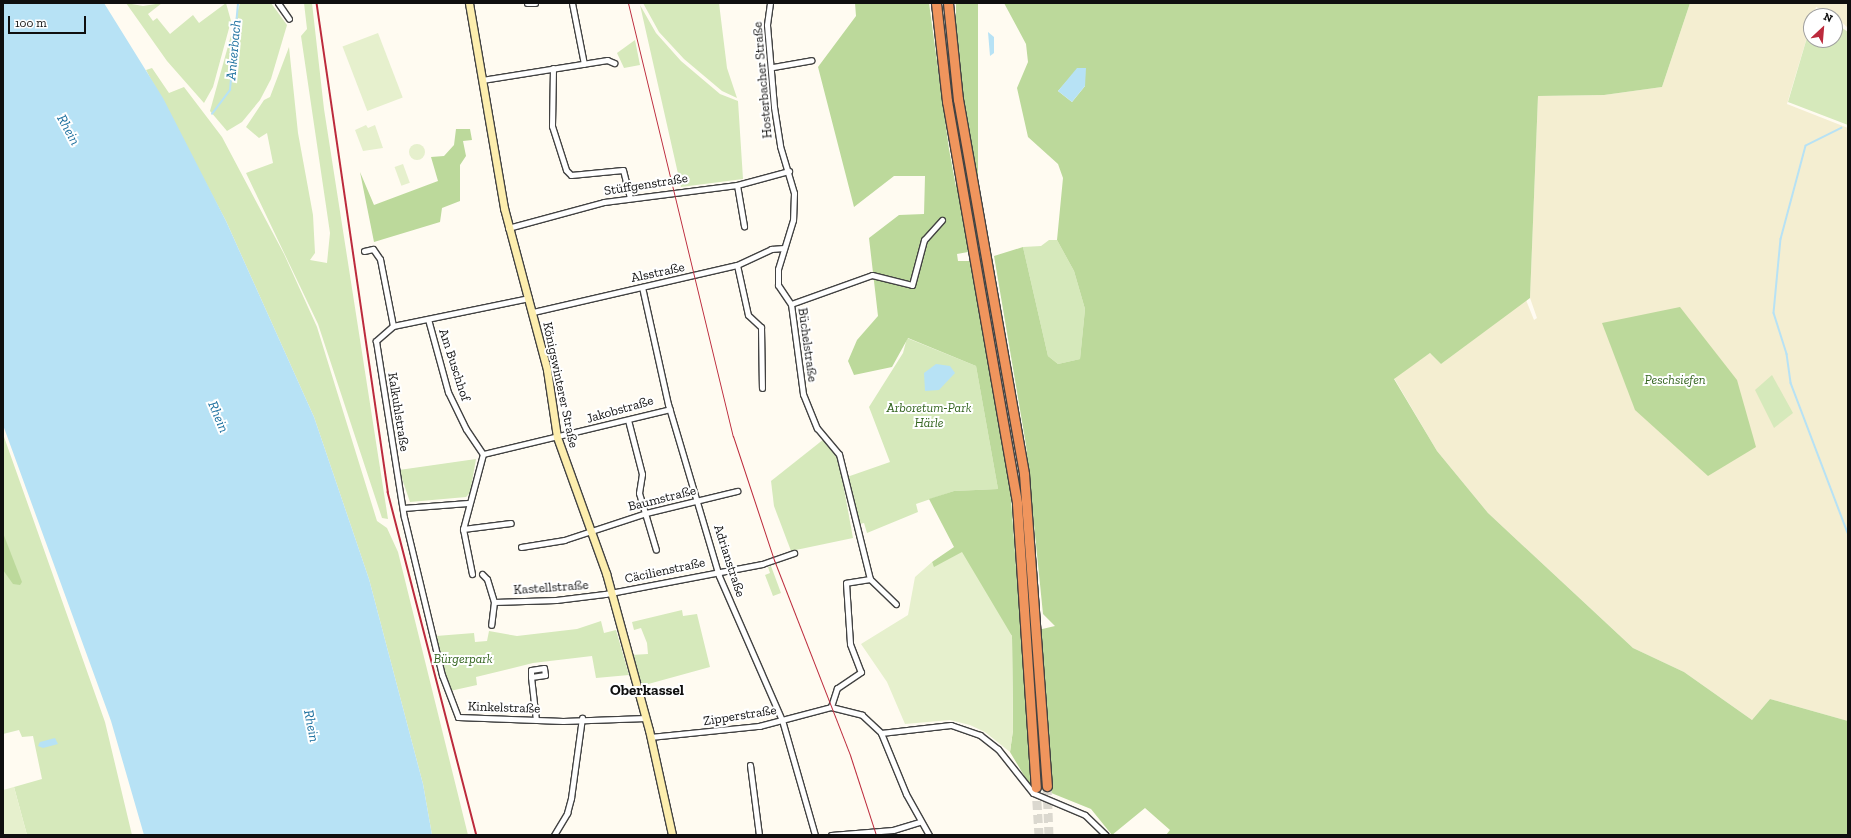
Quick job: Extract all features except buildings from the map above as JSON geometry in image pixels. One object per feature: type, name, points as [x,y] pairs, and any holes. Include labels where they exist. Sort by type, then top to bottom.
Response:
[{"type":"highway","points":[[937,3],[948,101],[1017,504],[1036,787]]},
{"type":"highway","points":[[948,3],[958,99],[1024,474],[1047,786]]},
{"type":"main road","name":"Königswinterer Straße","points":[[469,3],[508,228],[533,312],[547,370],[557,437],[592,529],[646,718],[672,835]]},
{"type":"street","points":[[278,3],[289,19]]},
{"type":"street","points":[[527,3],[535,3]]},
{"type":"street","points":[[572,3],[584,64]]},
{"type":"street","name":"Hosterbacher Straße","points":[[770,3],[767,25],[773,67],[778,133],[789,171],[794,213],[784,248]]},
{"type":"street","points":[[482,80],[607,60],[614,63]]},
{"type":"street","points":[[773,67],[811,60]]},
{"type":"street","points":[[553,68],[552,126],[566,170],[571,175],[623,170],[630,198]]},
{"type":"street","name":"Stüffgenstraße","points":[[508,228],[630,198],[737,185],[789,171]]},
{"type":"street","points":[[737,185],[744,226]]},
{"type":"street","points":[[791,304],[872,276],[912,285],[924,240],[942,220]]},
{"type":"street","name":"Alsstraße","points":[[533,312],[737,266],[771,249],[784,248]]},
{"type":"street","name":"Büchelstraße","points":[[784,248],[778,280],[791,304],[803,394],[817,428],[839,454],[870,578]]},
{"type":"street","points":[[364,251],[373,249],[380,259],[393,326]]},
{"type":"street","points":[[737,266],[748,314],[762,327],[762,388]]},
{"type":"street","name":"Adrianstraße","points":[[642,287],[670,409],[699,501],[718,571],[782,720],[815,835]]},
{"type":"street","name":"Kalkuhlstraße","points":[[403,508],[376,352],[377,339],[393,326],[529,298]]},
{"type":"street","name":"Am Buschhof","points":[[428,319],[448,392],[466,429],[483,454]]},
{"type":"street","name":"Jakobstraße","points":[[483,454],[670,409]]},
{"type":"street","points":[[628,420],[642,474],[638,493],[646,513],[656,550]]},
{"type":"street","points":[[472,574],[463,530],[468,503],[476,488],[483,454]]},
{"type":"street","name":"Baumstraße","points":[[521,547],[564,540],[592,529],[646,513],[736,492]]},
{"type":"street","points":[[403,508],[468,503]]},
{"type":"street","name":"Kinkelstraße","points":[[403,508],[442,675],[458,717],[536,720],[646,718]]},
{"type":"street","points":[[463,530],[511,523]]},
{"type":"street","name":"Cäcilienstraße","points":[[610,593],[718,571],[762,564],[794,553]]},
{"type":"street","points":[[482,574],[487,579],[494,602],[491,625]]},
{"type":"street","points":[[896,604],[870,578],[846,583],[850,644],[861,672],[837,688],[831,707],[862,715],[881,733],[919,822],[929,835]]},
{"type":"street","name":"Kastellstraße","points":[[494,602],[556,600],[610,593]]},
{"type":"street","points":[[531,677],[536,720]]},
{"type":"street","name":"Zipperstraße","points":[[650,737],[689,735],[782,720],[831,707]]},
{"type":"street","points":[[554,835],[568,813],[582,718]]},
{"type":"street","points":[[881,733],[951,725],[980,735],[998,749],[1033,793],[1085,815],[1106,835]]},
{"type":"street","points":[[750,765],[760,835]]},
{"type":"street","points":[[831,835],[893,830],[919,822]]},
{"type":"green space","points":[[126,3],[143,6],[162,3],[148,14],[153,21],[157,18],[170,34],[193,15],[199,23],[226,3],[231,21],[213,87],[204,103],[167,61]]},
{"type":"green space","points":[[240,3],[271,3],[287,25],[271,79],[260,100],[242,122],[227,131],[210,111]]},
{"type":"green space","points":[[304,3],[312,3],[324,109],[388,519],[382,518],[318,324],[246,173],[273,163],[267,133],[259,138],[246,127],[264,100],[270,97],[289,47],[298,133],[313,215],[315,253],[310,260],[327,263],[330,233],[301,36],[307,29]]},
{"type":"green space","points":[[643,3],[719,3],[727,68],[737,98],[722,91],[684,59],[659,32]]},
{"type":"green space","points":[[855,3],[929,3],[949,149],[968,252],[957,254],[958,261],[970,261],[1010,486],[1021,634],[1055,626],[1043,614],[1026,445],[994,256],[1023,247],[1048,356],[1058,364],[1080,359],[1085,309],[1074,271],[1057,240],[1063,178],[1058,164],[1028,137],[1017,88],[1028,62],[1026,44],[1004,3],[1690,3],[1662,87],[1604,95],[1538,96],[1530,298],[1441,364],[1430,353],[1394,379],[1437,451],[1488,513],[1633,648],[1684,672],[1752,720],[1770,699],[1848,721],[1848,835],[1166,835],[1170,830],[1145,808],[1112,835],[1091,809],[1029,784],[1010,752],[1013,730],[1012,636],[933,567],[932,562],[954,547],[929,499],[954,491],[998,489],[976,366],[908,338],[892,367],[854,375],[848,361],[857,340],[878,316],[869,238],[899,215],[924,214],[925,176],[894,176],[854,207],[818,67],[856,16]],"holes":[[[1074,73],[1085,86],[1072,102],[1058,91]]]},
{"type":"green space","points":[[956,3],[978,3],[978,250],[956,250]]},
{"type":"green space","points":[[1690,3],[1848,3],[1848,28],[1843,23],[1843,8],[1803,8],[1804,48],[1787,104],[1848,128],[1848,721],[1770,699],[1752,720],[1684,672],[1633,648],[1488,513],[1437,451],[1394,378],[1430,353],[1441,364],[1526,300],[1534,320],[1537,318],[1530,298],[1538,96],[1604,95],[1662,87]]},
{"type":"green space","points":[[640,5],[656,33],[681,61],[720,94],[738,101],[743,179],[681,187]]},
{"type":"green space","points":[[1843,29],[1848,32],[1848,125],[1788,102],[1804,48],[1843,48]]},
{"type":"green space","points":[[378,33],[403,97],[367,111],[343,47]]},
{"type":"green space","points":[[635,40],[640,65],[624,68],[617,53]]},
{"type":"green space","points":[[152,68],[169,93],[184,87],[222,137],[284,254],[317,327],[377,521],[387,528],[398,552],[468,835],[432,835],[423,784],[369,579],[314,417],[226,221],[146,70]]},
{"type":"green space","points":[[366,125],[368,128],[375,125],[383,148],[363,151],[355,130]]},
{"type":"green space","points":[[456,129],[470,129],[472,140],[463,141],[466,156],[460,165],[460,201],[442,208],[440,222],[374,242],[360,172],[374,205],[438,181],[431,157],[444,156],[454,145]]},
{"type":"green space","points":[[417,144],[424,149],[425,152],[420,159],[417,160],[410,155],[409,152],[414,145]]},
{"type":"green space","points":[[403,164],[410,183],[401,186],[395,167]]},
{"type":"green space","points":[[1049,240],[1057,240],[1074,271],[1085,309],[1080,359],[1058,364],[1048,356],[1023,247],[1041,246]]},
{"type":"green space","name":"Peschsiefen","points":[[1680,307],[1737,380],[1756,447],[1708,476],[1635,410],[1602,323]]},
{"type":"green space","name":"Arboretum-Park Härle","points":[[907,338],[976,366],[998,489],[954,491],[916,504],[918,512],[867,533],[864,523],[855,525],[847,477],[890,462],[869,407],[903,353]]},
{"type":"green space","points":[[1772,375],[1793,413],[1774,428],[1755,390]]},
{"type":"green space","points":[[3,434],[105,722],[132,835],[27,835],[14,787],[42,779],[33,736],[22,737],[19,730],[3,734]]},
{"type":"green space","points":[[824,439],[838,456],[853,538],[791,551],[774,506],[771,481]]},
{"type":"green space","points":[[476,459],[470,493],[466,497],[410,502],[399,470]]},
{"type":"green space","points":[[3,533],[22,582],[20,585],[13,584],[3,570]]},
{"type":"green space","points":[[962,552],[1012,636],[1013,730],[1010,752],[985,732],[970,725],[950,720],[905,724],[887,682],[861,644],[908,615],[915,577],[932,562],[934,567]]},
{"type":"green space","points":[[771,566],[781,593],[773,596],[765,575],[770,573],[768,567]]},
{"type":"green space","points":[[682,610],[683,616],[697,614],[710,667],[641,686],[631,655],[648,654],[647,643],[641,628],[634,630],[632,622]]},
{"type":"green space","name":"Bürgerpark","points":[[601,621],[604,633],[616,630],[629,675],[596,678],[592,656],[533,663],[476,677],[477,685],[450,691],[436,636],[474,633],[475,642],[487,641],[489,631],[517,636],[577,629]]},
{"type":"green space","points":[[14,787],[27,835],[3,835],[3,790]]},
{"type":"water","name":"Rhein","points":[[3,3],[104,3],[163,98],[226,221],[314,417],[369,579],[423,784],[432,835],[144,835],[111,721],[3,425]]},
{"type":"water","points":[[988,32],[994,37],[994,53],[990,56]]},
{"type":"water","points":[[1077,68],[1086,68],[1085,86],[1072,102],[1058,91]]},
{"type":"water","points":[[936,364],[950,366],[955,373],[939,390],[925,391],[924,373]]},
{"type":"water","points":[[55,738],[58,744],[43,748],[38,746],[40,742]]},
{"type":"waterway","name":"Ankerbach","points":[[212,114],[230,90],[238,3]]},
{"type":"waterway","name":"Peschsiefen","points":[[1842,128],[1806,146],[1781,239],[1774,313],[1787,354],[1791,383],[1848,533]]},
{"type":"tunnel","points":[[1047,786],[1049,835]]},
{"type":"tunnel","points":[[1036,787],[1039,835]]},
{"type":"tram line","points":[[628,3],[733,436],[774,560],[850,755],[876,835]]},
{"type":"railway","points":[[317,3],[388,492],[477,835]]},
{"type":"district","name":"Oberkassel","points":[[647,691]]}]
